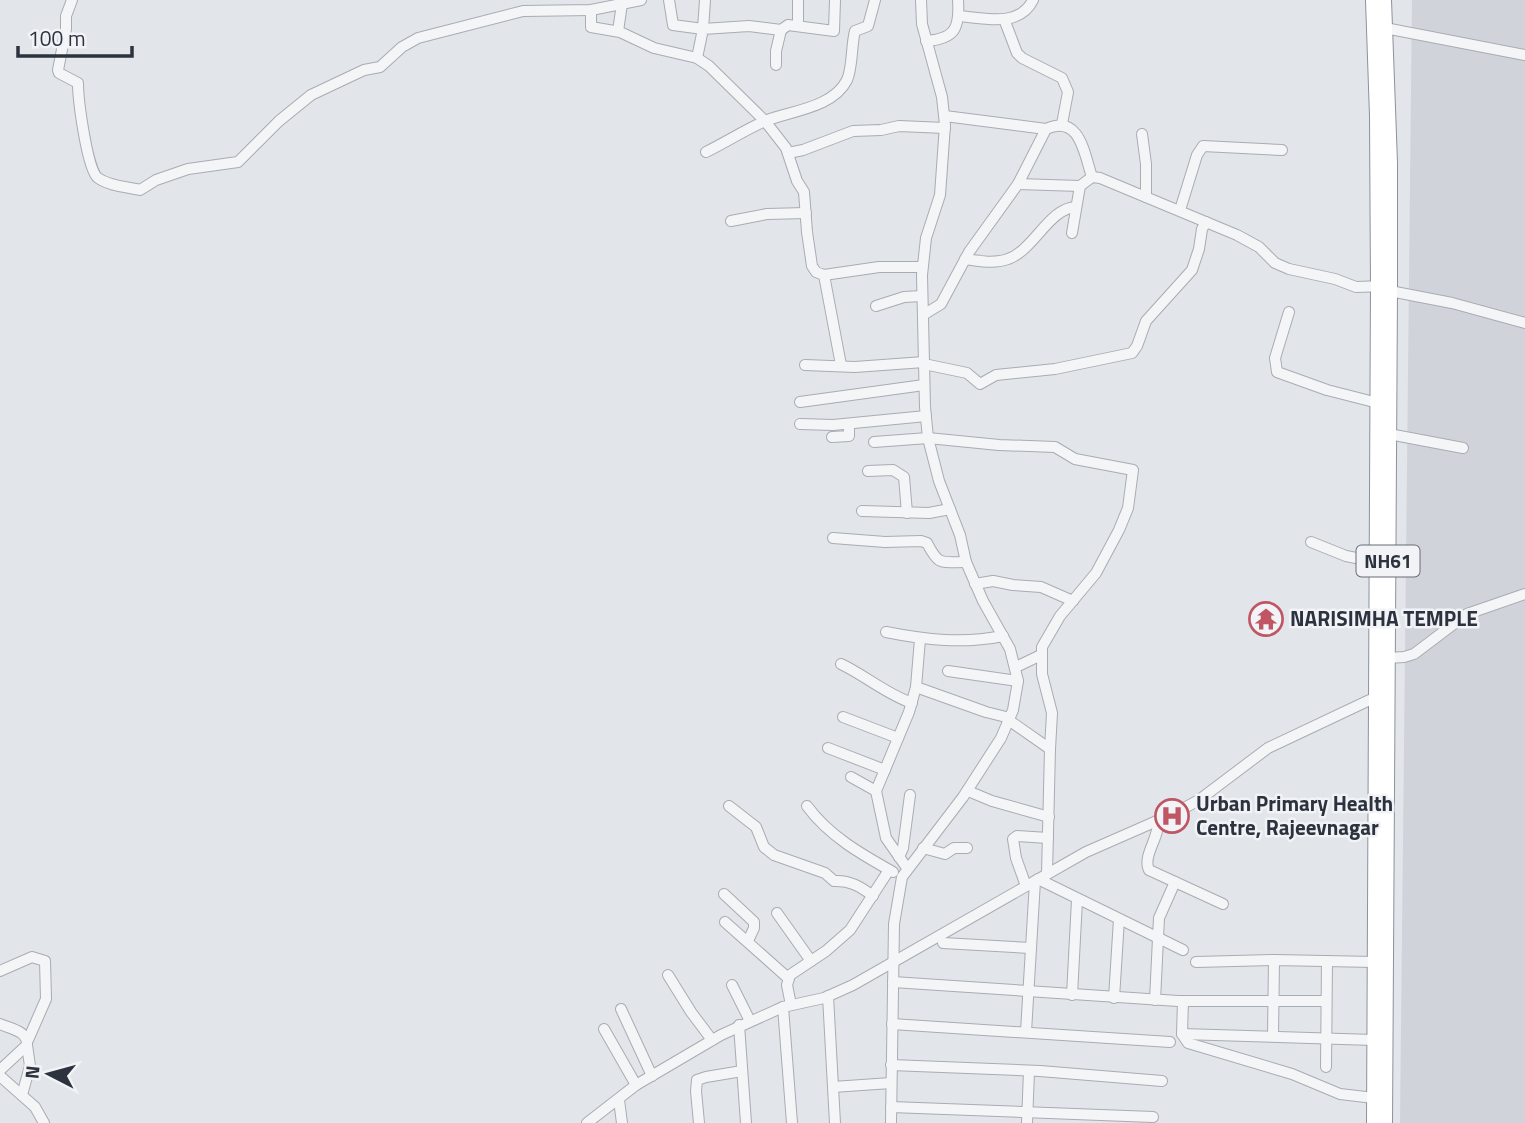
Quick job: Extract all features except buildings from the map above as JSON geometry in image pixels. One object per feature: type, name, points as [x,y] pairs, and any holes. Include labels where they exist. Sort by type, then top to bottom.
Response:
[{"type":"highway","name":"NH61","points":[[1373,0],[1386,288],[1389,434],[1388,658],[1382,697],[1374,1123]]},
{"type":"highway","name":"NH61","points":[[1384,0],[1390,151],[1386,288],[1378,403],[1376,562],[1382,697],[1385,1123]]},
{"type":"street","points":[[72,0],[66,16],[58,70],[59,74],[78,83],[78,103],[92,170],[100,180],[140,190],[156,180],[188,169],[238,162],[279,121],[311,95],[361,71],[380,67],[402,47],[418,38],[523,10],[591,10],[639,0]]},
{"type":"street","points":[[669,0],[673,25],[703,29],[749,26],[781,30]]},
{"type":"street","points":[[697,58],[705,0]]},
{"type":"street","points":[[798,0],[798,26]]},
{"type":"street","points":[[776,65],[776,51],[781,30],[785,25],[834,31],[835,0]]},
{"type":"street","points":[[706,152],[765,121],[825,100],[841,88],[848,77],[855,31],[868,26],[875,0]]},
{"type":"street","points":[[891,1123],[894,924],[904,873],[968,791],[1010,719],[1018,681],[1016,667],[1003,636],[966,562],[960,535],[939,481],[928,438],[924,386],[922,268],[926,238],[940,195],[945,116],[926,41],[921,0]]},
{"type":"street","points":[[926,41],[940,40],[952,33],[958,24],[958,0]]},
{"type":"street","points":[[959,16],[1004,19],[1017,17],[1033,0]]},
{"type":"street","points":[[618,31],[622,4]]},
{"type":"street","points":[[591,10],[591,27],[618,31],[654,48],[697,58],[709,66],[780,138],[804,192],[812,266],[816,272],[824,275],[879,267],[922,268]]},
{"type":"street","points":[[1004,19],[1017,53],[1062,78],[1068,92],[1062,124]]},
{"type":"street","points":[[1385,28],[1525,55]]},
{"type":"street","points":[[945,116],[1046,129],[1062,124],[1074,131],[1092,177]]},
{"type":"street","points":[[788,153],[853,131],[899,126],[945,128]]},
{"type":"street","points":[[923,315],[941,304],[965,259],[1018,184],[1046,129]]},
{"type":"street","points":[[1142,134],[1146,197]]},
{"type":"street","points":[[1180,210],[1197,155],[1203,146],[1282,150]]},
{"type":"street","points":[[1092,177],[1119,184],[1252,242],[1281,266],[1335,279],[1356,288],[1386,288],[1525,323]]},
{"type":"street","points":[[1018,184],[1080,186],[1092,177]]},
{"type":"street","points":[[1072,233],[1080,186]]},
{"type":"street","points":[[965,259],[1011,259],[1037,238],[1055,217],[1066,209],[1076,207]]},
{"type":"street","points":[[731,221],[767,214],[806,214]]},
{"type":"street","points":[[805,365],[865,367],[924,363],[967,373],[980,384],[996,375],[1055,369],[1132,354],[1146,321],[1192,270],[1206,222]]},
{"type":"street","points":[[824,275],[841,365]]},
{"type":"street","points":[[876,306],[904,297],[922,296]]},
{"type":"street","points":[[1289,312],[1275,358],[1277,372],[1327,390],[1378,403]]},
{"type":"street","points":[[800,402],[924,386]]},
{"type":"street","points":[[800,424],[849,424],[926,416]]},
{"type":"street","points":[[832,437],[849,436],[849,424]]},
{"type":"street","points":[[1389,434],[1463,448]]},
{"type":"street","points":[[874,442],[928,438],[1055,447],[1075,459],[1133,470],[1128,508],[1119,530],[1096,573],[1052,627],[1042,647],[1042,674],[1051,703],[1049,817],[1048,838],[1036,880],[1026,1032]]},
{"type":"street","points":[[868,471],[893,470],[904,477],[908,513]]},
{"type":"street","points":[[862,511],[929,513],[950,509]]},
{"type":"street","points":[[833,538],[885,542],[921,541],[927,543],[933,556],[939,560],[966,562]]},
{"type":"street","points":[[1311,541],[1346,556],[1376,562]]},
{"type":"street","points":[[975,584],[993,581],[1041,587],[1073,601]]},
{"type":"street","points":[[1388,658],[1404,657],[1413,653],[1467,614],[1525,594]]},
{"type":"street","points":[[886,632],[920,639],[964,642],[1003,636]]},
{"type":"street","points":[[904,873],[899,857],[886,838],[876,791],[912,703],[920,639]]},
{"type":"street","points":[[1016,667],[1041,655]]},
{"type":"street","points":[[841,664],[892,695],[912,703]]},
{"type":"street","points":[[948,671],[1018,681]]},
{"type":"street","points":[[916,687],[1010,719],[1050,748]]},
{"type":"street","points":[[587,1123],[636,1085],[738,1026],[787,1006],[828,996],[894,962],[1104,843],[1199,800],[1268,748],[1382,697]]},
{"type":"street","points":[[843,717],[898,738]]},
{"type":"street","points":[[828,748],[885,771]]},
{"type":"street","points":[[851,777],[876,791]]},
{"type":"street","points":[[968,791],[992,801],[1049,817]]},
{"type":"street","points":[[899,857],[903,848],[910,795]]},
{"type":"street","points":[[729,806],[756,827],[764,847],[774,855],[825,873],[834,881],[844,880],[856,884],[873,896]]},
{"type":"street","points":[[807,806],[817,820],[833,834],[869,859],[889,870],[904,873]]},
{"type":"street","points":[[1158,820],[1158,833],[1146,866],[1151,872],[1223,904]]},
{"type":"street","points":[[1048,838],[1017,836],[1013,839],[1018,866],[1036,880],[1183,950]]},
{"type":"street","points":[[923,848],[945,854],[954,848],[967,848]]},
{"type":"street","points":[[792,1123],[788,978],[850,930],[889,870]]},
{"type":"street","points":[[1155,1000],[1161,912],[1175,882]]},
{"type":"street","points":[[724,894],[754,922],[748,941]]},
{"type":"street","points":[[1072,995],[1077,900]]},
{"type":"street","points":[[777,913],[811,961]]},
{"type":"street","points":[[1114,998],[1119,919]]},
{"type":"street","points":[[725,922],[788,978]]},
{"type":"street","points":[[943,943],[1031,948]]},
{"type":"street","points":[[0,971],[32,957],[45,961],[46,999],[27,1043],[0,1070]]},
{"type":"street","points":[[1273,960],[1273,1037]]},
{"type":"street","points":[[1326,1068],[1327,961]]},
{"type":"street","points":[[1196,962],[1375,962]]},
{"type":"street","points":[[668,975],[712,1040]]},
{"type":"street","points":[[893,982],[1155,1000],[1326,1001]]},
{"type":"street","points":[[732,985],[750,1021]]},
{"type":"street","points":[[828,996],[835,1123]]},
{"type":"street","points":[[1183,1001],[1182,1034],[1188,1043],[1292,1074],[1340,1094],[1374,1098]]},
{"type":"street","points":[[621,1009],[652,1076]]},
{"type":"street","points":[[0,1024],[24,1035],[27,1043],[30,1066],[22,1095]]},
{"type":"street","points":[[892,1024],[1170,1042]]},
{"type":"street","points":[[738,1026],[746,1123]]},
{"type":"street","points":[[604,1029],[636,1085]]},
{"type":"street","points":[[1182,1034],[1374,1040]]},
{"type":"street","points":[[891,1065],[1029,1071],[1162,1081]]},
{"type":"street","points":[[699,1123],[697,1080],[742,1071]]},
{"type":"street","points":[[1027,1118],[1029,1071]]},
{"type":"street","points":[[0,1076],[36,1107],[44,1123]]},
{"type":"street","points":[[833,1087],[891,1083]]},
{"type":"street","points":[[619,1100],[622,1123]]},
{"type":"street","points":[[891,1107],[1027,1118],[1153,1117]]},
{"type":"shaded area","points":[[1412,0],[1525,0],[1525,1123],[1400,1123]]},
{"type":"place","name":"NARISIMHA TEMPLE","points":[[1266,619]]},
{"type":"place","name":"Urban Primary Health Centre, Rajeevnagar","points":[[1172,816]]}]
